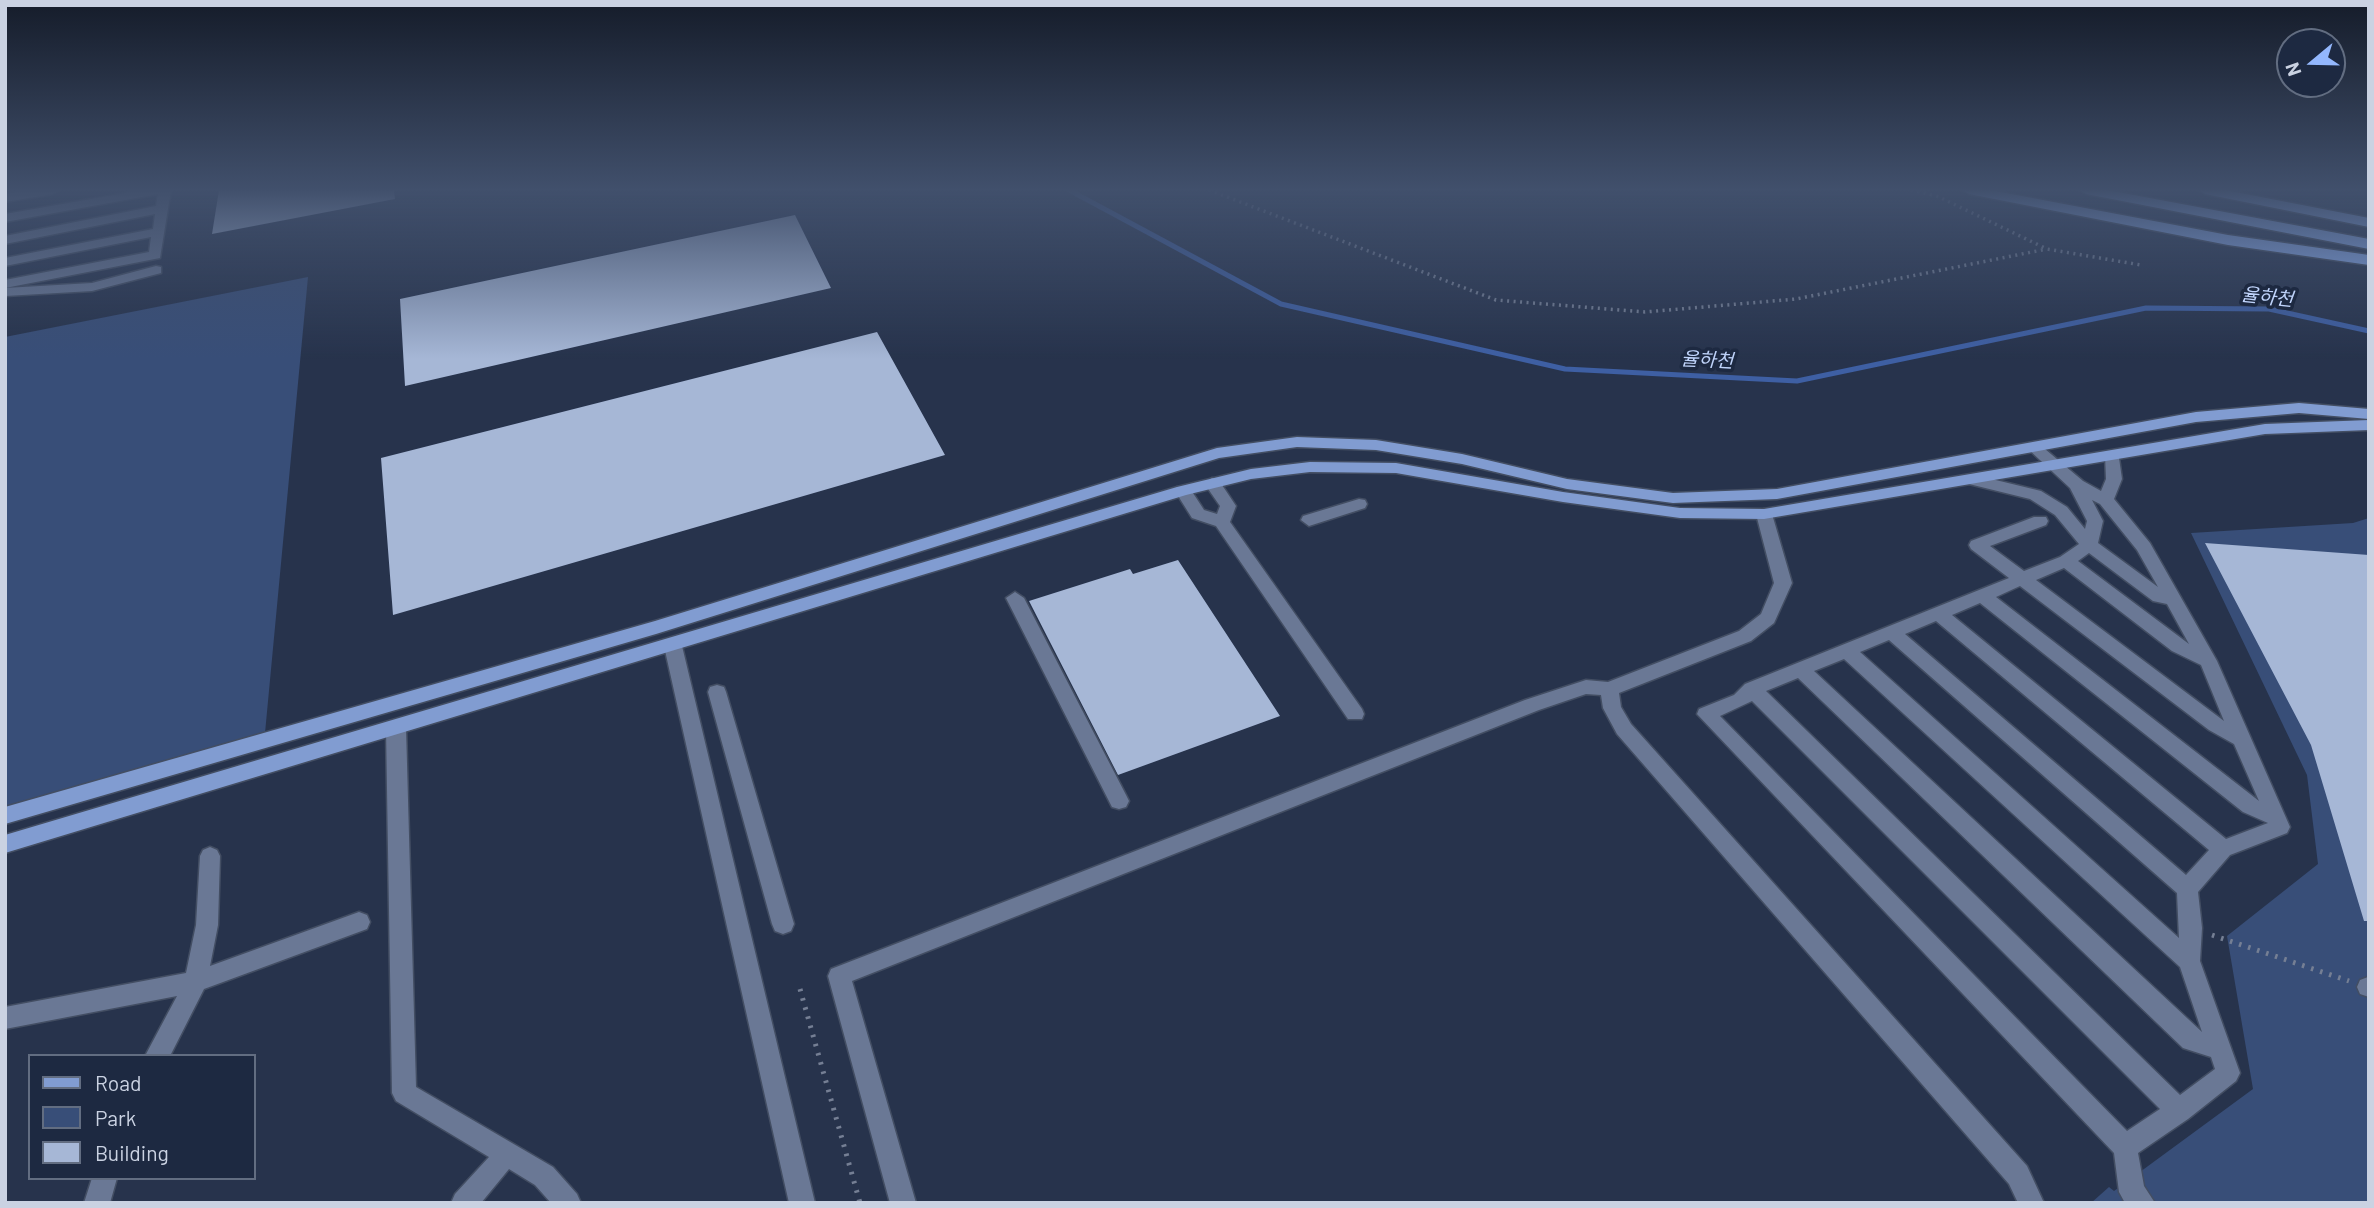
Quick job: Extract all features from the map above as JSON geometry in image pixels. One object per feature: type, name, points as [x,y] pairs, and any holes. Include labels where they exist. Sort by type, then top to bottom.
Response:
[{"type":"highway","points":[[2273,246],[2369,260]]},
{"type":"main road","points":[[5,816],[656,627],[1217,453],[1297,442],[1377,445],[1462,459],[1567,484],[1673,498],[1777,494],[2196,417],[2299,408],[2369,414]]},
{"type":"main road","points":[[5,844],[1212,483],[1310,467],[1396,468],[1563,497],[1679,513],[1764,514],[2265,429],[2369,425]]},
{"type":"street","points":[[5,262],[85,246]]},
{"type":"street","points":[[5,284],[155,255],[157,246]]},
{"type":"street","points":[[5,292],[92,287],[156,270]]},
{"type":"street","points":[[2034,447],[2077,485],[2106,500],[2144,547],[2208,661],[2280,827],[2223,849],[2187,889]]},
{"type":"street","points":[[2106,500],[2114,479],[2113,455]]},
{"type":"street","points":[[1975,480],[2035,495],[2061,511],[2089,545],[2159,597],[2173,598]]},
{"type":"street","points":[[1212,483],[1228,506],[1222,522]]},
{"type":"street","points":[[2077,485],[2095,521],[2089,545],[2066,561],[1752,689],[1741,700],[1706,714],[2125,1147],[2132,1192],[2142,1203]]},
{"type":"street","points":[[1183,491],[1198,514],[1222,522],[1355,714]]},
{"type":"street","points":[[1309,520],[1359,504]]},
{"type":"street","points":[[903,1203],[839,976],[1532,705],[1586,687],[1609,689],[1745,636],[1769,618],[1783,583],[1764,514]]},
{"type":"street","points":[[2039,521],[1977,545],[2216,725],[2242,739]]},
{"type":"street","points":[[2066,561],[2178,646],[2208,661]]},
{"type":"street","points":[[1982,595],[2250,806],[2276,816]]},
{"type":"street","points":[[1015,597],[1119,801]]},
{"type":"street","points":[[1938,613],[2223,849]]},
{"type":"street","points":[[1891,632],[2187,889],[2191,928],[2189,961],[2228,1073],[2179,1111],[2125,1147]]},
{"type":"street","points":[[673,646],[802,1203]]},
{"type":"street","points":[[1846,650],[2189,961]]},
{"type":"street","points":[[1800,669],[2192,1040],[2220,1049]]},
{"type":"street","points":[[1609,689],[1612,708],[1624,729],[2018,1175],[2031,1203]]},
{"type":"street","points":[[1752,689],[2179,1111]]},
{"type":"street","points":[[718,692],[783,925]]},
{"type":"street","points":[[396,728],[404,1093],[544,1176],[568,1203]]},
{"type":"street","points":[[158,1054],[196,982],[207,925],[210,856]]},
{"type":"street","points":[[5,1018],[196,982],[359,922]]},
{"type":"street","points":[[464,1203],[498,1167]]},
{"type":"street","points":[[97,1203],[104,1180]]},
{"type":"path","points":[[1356,246],[1496,300],[1645,313],[1796,299],[2047,249]]},
{"type":"path","points":[[2042,246],[2141,265]]},
{"type":"path","points":[[2191,928],[2368,987]]},
{"type":"path","points":[[800,989],[860,1203]]},
{"type":"green space","points":[[308,277],[265,733],[5,809],[5,337]]},
{"type":"green space","points":[[2369,518],[2369,1203],[2091,1203],[2109,1187],[2114,1191],[2253,1089],[2227,936],[2318,864],[2307,775],[2191,533],[2353,523]]},
{"type":"building","points":[[647,246],[810,246],[831,288],[405,386],[400,299]]},
{"type":"building","points":[[877,332],[945,455],[393,615],[381,458]]},
{"type":"building","points":[[2205,543],[2369,555],[2369,921],[2364,921],[2311,745]]},
{"type":"building","points":[[1178,560],[1280,716],[1118,775],[1029,601],[1130,569],[1133,574]]},
{"type":"waterway","name":"율하천","points":[[1174,246],[1281,304],[1565,369],[1797,381],[2146,308],[2269,309],[2369,331]]}]
